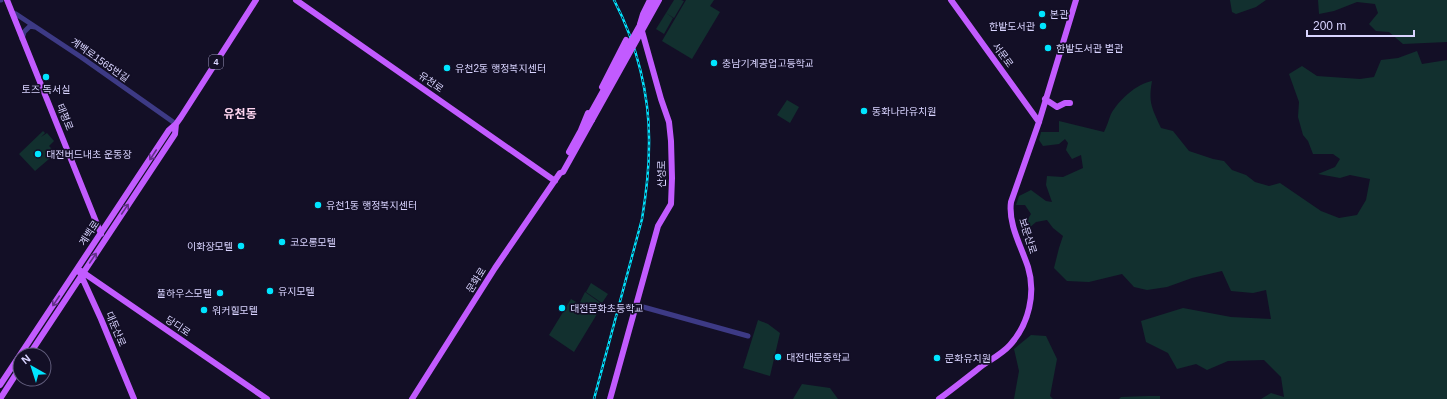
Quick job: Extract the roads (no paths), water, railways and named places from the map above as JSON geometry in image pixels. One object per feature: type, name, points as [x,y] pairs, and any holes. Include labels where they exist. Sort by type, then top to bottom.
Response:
[{"type":"main road","name":"태평로","points":[[7,0],[104,241]]},
{"type":"main road","name":"계백로","points":[[34,347],[81,272],[100,232],[169,130],[176,124],[256,0]]},
{"type":"main road","name":"유천로","points":[[296,0],[556,181]]},
{"type":"main road","name":"산성로","points":[[610,399],[658,226],[671,204],[672,178],[669,122],[640,24],[642,14],[650,0]]},
{"type":"main road","name":"문화로","points":[[412,399],[495,268],[556,181],[560,173],[559,170],[582,134],[654,0]]},
{"type":"main road","name":"문화로","points":[[590,119],[661,0]]},
{"type":"main road","points":[[645,41],[645,31],[661,0]]},
{"type":"main road","name":"서문로","points":[[951,0],[1039,122]]},
{"type":"main road","name":"보문산로","points":[[939,399],[1010,345],[1020,330],[1027,315],[1031,296],[1030,275],[1011,222],[1011,202],[1039,122],[1076,0]]},
{"type":"main road","points":[[582,134],[584,121],[626,40]]},
{"type":"main road","points":[[582,134],[592,125],[625,64],[626,58],[630,51]]},
{"type":"main road","points":[[1045,99],[1057,107],[1065,103],[1070,103]]},
{"type":"main road","name":"계백로","points":[[26,347],[104,241],[175,134],[176,124]]},
{"type":"main road","name":"대둔산로","points":[[81,272],[134,399]]},
{"type":"main road","name":"당디로","points":[[81,272],[267,399]]},
{"type":"main road","name":"계백로","points":[[0,385],[12,367]]},
{"type":"main road","points":[[0,399],[12,380]]},
{"type":"street","name":"계백로1565번길","points":[[12,13],[16,14],[176,124]]},
{"type":"street","points":[[22,39],[24,32],[30,26],[35,27]]},
{"type":"street","points":[[636,305],[748,336]]},
{"type":"railway","points":[[594,399],[642,219],[646,192],[649,145],[647,108],[640,71],[629,34],[614,0]]},
{"type":"place","name":"본관","points":[[1042,14]]},
{"type":"place","name":"한밭도서관","points":[[1043,26]]},
{"type":"place","name":"한밭도서관 별관","points":[[1048,48]]},
{"type":"place","name":"충남기계공업고등학교","points":[[714,63]]},
{"type":"place","name":"유천2동 행정복지센터","points":[[447,68]]},
{"type":"place","name":"토즈 독서실","points":[[46,77]]},
{"type":"place","name":"동화나라유치원","points":[[864,111]]},
{"type":"place","name":"대전버드내초 운동장","points":[[38,154]]},
{"type":"place","name":"유천1동 행정복지센터","points":[[318,205]]},
{"type":"place","name":"코오롱모텔","points":[[282,242]]},
{"type":"place","name":"이화장모텔","points":[[241,246]]},
{"type":"place","name":"유지모텔","points":[[270,291]]},
{"type":"place","name":"풀하우스모텔","points":[[220,293]]},
{"type":"place","name":"대전문화초등학교","points":[[562,308]]},
{"type":"place","name":"워커힐모텔","points":[[204,310]]},
{"type":"place","name":"대전대문중학교","points":[[778,357]]},
{"type":"place","name":"문화유치원","points":[[937,358]]},
{"type":"district","name":"유천동","points":[[240,114]]}]
